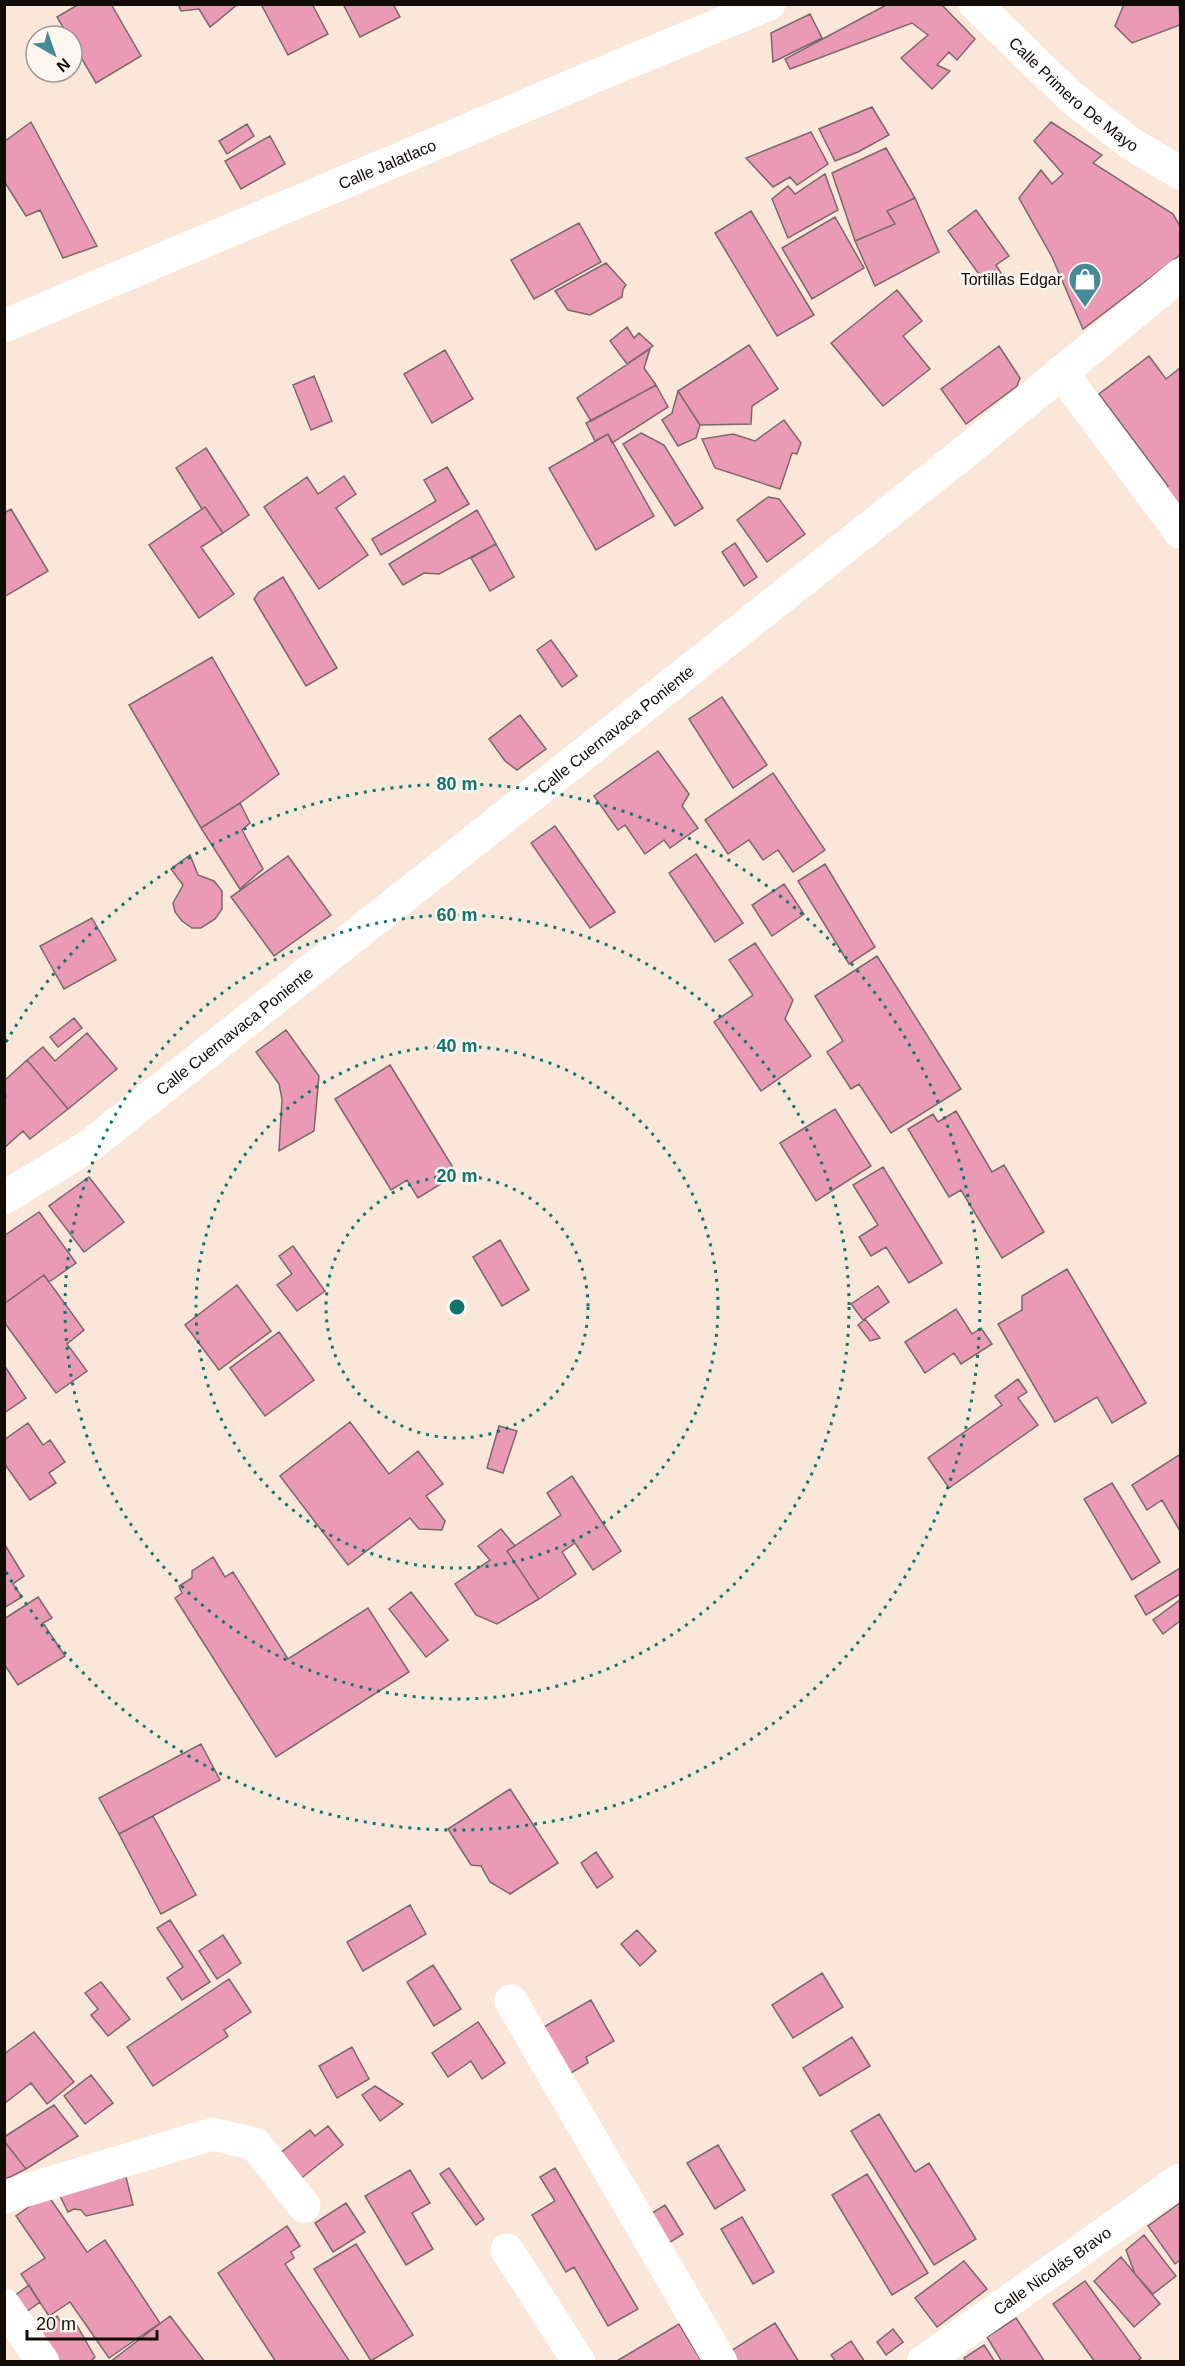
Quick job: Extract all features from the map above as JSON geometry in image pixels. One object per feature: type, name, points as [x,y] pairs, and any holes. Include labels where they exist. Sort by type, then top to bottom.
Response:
[{"type":"street","name":"Calle Jalatlaco","points":[[4,326],[769,4]]},
{"type":"street","name":"Calle Primero De Mayo","points":[[975,4],[1071,97],[1130,143],[1180,173]]},
{"type":"street","points":[[1180,275],[1061,372],[1180,532]]},
{"type":"street","name":"Calle Cuernavaca Poniente","points":[[4,1198],[89,1146],[965,452],[1061,372]]},
{"type":"street","points":[[511,2001],[721,2361]]},
{"type":"street","points":[[4,2197],[212,2134],[255,2144],[304,2206]]},
{"type":"street","name":"Calle Nicolás Bravo","points":[[923,2361],[1180,2180]]},
{"type":"street","points":[[507,2250],[579,2361]]},
{"type":"street","points":[[4,2305],[43,2361]]},
{"type":"building","points":[[79,4],[111,4],[141,56],[96,83],[84,62],[84,24],[61,24],[57,17]]},
{"type":"building","points":[[178,4],[238,4],[210,27],[199,9],[181,11]]},
{"type":"building","points":[[261,4],[312,4],[328,34],[288,55]]},
{"type":"building","points":[[343,4],[393,4],[400,17],[360,37]]},
{"type":"building","points":[[888,4],[941,4],[975,39],[957,60],[949,52],[937,65],[950,71],[932,89],[901,58],[928,35],[912,23],[790,69],[785,59]]},
{"type":"building","points":[[1124,4],[1179,4],[1180,25],[1132,43],[1115,26]]},
{"type":"building","points":[[810,14],[822,38],[773,62],[771,33]]},
{"type":"building","points":[[872,107],[889,135],[858,152],[835,161],[819,129]]},
{"type":"building","points":[[31,122],[97,246],[63,258],[40,210],[26,216],[4,181],[4,142]]},
{"type":"building","points":[[1051,122],[1102,155],[1093,163],[1173,214],[1180,226],[1180,255],[1083,329],[1052,257],[1019,198],[1041,170],[1052,184],[1063,174],[1034,141]]},
{"type":"building","points":[[247,124],[254,136],[227,154],[219,141]]},
{"type":"building","points":[[811,132],[828,164],[797,185],[790,177],[773,187],[746,158]]},
{"type":"building","points":[[270,136],[285,164],[241,189],[225,161]]},
{"type":"building","points":[[886,148],[915,198],[887,211],[895,224],[855,241],[832,173]]},
{"type":"building","points":[[825,174],[838,210],[788,238],[772,199],[788,186],[795,194]]},
{"type":"building","points":[[915,198],[939,252],[875,286],[855,241],[895,224],[887,211]]},
{"type":"building","points":[[976,210],[1009,256],[996,265],[1001,273],[986,284],[948,231]]},
{"type":"building","points":[[751,211],[814,315],[777,336],[715,233]]},
{"type":"building","points":[[835,217],[864,268],[812,299],[782,248]]},
{"type":"building","points":[[579,223],[601,262],[534,299],[511,260]]},
{"type":"building","points":[[606,263],[626,285],[622,297],[590,315],[568,310],[555,291]]},
{"type":"building","points":[[897,290],[922,321],[903,336],[930,369],[883,406],[831,343]]},
{"type":"building","points":[[627,327],[634,338],[639,333],[653,346],[627,364],[610,341]]},
{"type":"building","points":[[749,345],[778,389],[752,406],[751,424],[700,425],[678,391]]},
{"type":"building","points":[[999,346],[1020,378],[1017,386],[966,424],[941,389]]},
{"type":"building","points":[[650,349],[644,368],[656,385],[591,421],[577,398]]},
{"type":"building","points":[[445,350],[473,399],[432,423],[404,374]]},
{"type":"building","points":[[1149,356],[1166,379],[1180,368],[1180,511],[1159,493],[1168,486],[1099,394]]},
{"type":"building","points":[[314,376],[332,421],[311,430],[293,385]]},
{"type":"building","points":[[656,385],[668,407],[612,443],[608,434],[595,441],[586,423]]},
{"type":"building","points":[[678,391],[700,425],[696,438],[678,446],[662,420],[672,413]]},
{"type":"building","points":[[784,420],[801,443],[797,454],[792,453],[780,489],[715,468],[702,439],[733,434],[755,441]]},
{"type":"building","points":[[641,433],[664,445],[703,508],[675,526],[623,444]]},
{"type":"building","points":[[608,434],[654,516],[596,550],[549,468]]},
{"type":"building","points":[[206,448],[249,515],[223,533],[205,507],[202,509],[176,468]]},
{"type":"building","points":[[447,467],[469,504],[381,555],[372,539],[436,501],[424,480]]},
{"type":"building","points":[[344,476],[356,494],[336,508],[368,555],[319,589],[264,507],[307,477],[318,494]]},
{"type":"building","points":[[768,497],[779,499],[805,534],[767,562],[737,520]]},
{"type":"building","points":[[205,507],[223,533],[201,547],[234,594],[199,618],[149,545]]},
{"type":"building","points":[[11,509],[48,571],[4,597],[4,513]]},
{"type":"building","points":[[477,510],[496,544],[439,574],[424,573],[403,585],[389,564]]},
{"type":"building","points":[[735,543],[757,577],[744,586],[722,552]]},
{"type":"building","points":[[496,544],[514,577],[490,591],[471,558]]},
{"type":"building","points":[[283,577],[337,668],[306,686],[254,599],[259,592]]},
{"type":"building","points":[[551,640],[577,676],[562,687],[537,650]]},
{"type":"building","points":[[212,657],[279,774],[201,828],[129,705]]},
{"type":"building","points":[[722,697],[767,765],[733,788],[689,719]]},
{"type":"building","points":[[520,715],[546,749],[517,770],[505,761],[489,739]]},
{"type":"building","points":[[658,751],[689,794],[682,806],[698,828],[670,848],[664,840],[645,854],[625,825],[618,830],[594,796]]},
{"type":"building","points":[[773,773],[825,850],[793,872],[778,850],[763,860],[749,840],[728,854],[705,820]]},
{"type":"building","points":[[240,803],[250,823],[242,830],[263,869],[240,889],[201,828]]},
{"type":"building","points":[[555,826],[615,912],[590,928],[531,843]]},
{"type":"building","points":[[696,854],[743,923],[715,942],[669,873]]},
{"type":"building","points":[[190,855],[198,875],[214,881],[222,891],[222,909],[215,919],[201,928],[192,928],[182,921],[175,912],[173,903],[183,885],[171,869]]},
{"type":"building","points":[[288,856],[331,915],[274,956],[231,897]]},
{"type":"building","points":[[825,864],[875,947],[849,964],[798,881]]},
{"type":"building","points":[[784,884],[804,914],[772,936],[752,905]]},
{"type":"building","points":[[92,918],[116,960],[64,989],[40,946]]},
{"type":"building","points":[[755,943],[793,1000],[785,1019],[811,1056],[761,1091],[714,1022],[753,995],[729,960]]},
{"type":"building","points":[[877,956],[961,1089],[891,1133],[859,1084],[851,1089],[827,1052],[843,1041],[815,996]]},
{"type":"building","points":[[74,1018],[82,1028],[58,1047],[50,1037]]},
{"type":"building","points":[[286,1030],[319,1076],[314,1131],[279,1151],[282,1099],[279,1084],[256,1052]]},
{"type":"building","points":[[87,1033],[117,1069],[68,1109],[27,1060],[43,1047],[55,1061]]},
{"type":"building","points":[[27,1060],[68,1109],[30,1139],[23,1131],[4,1148],[4,1098],[6,1096],[4,1081]]},
{"type":"building","points":[[390,1065],[457,1174],[418,1198],[407,1180],[391,1190],[335,1099]]},
{"type":"building","points":[[835,1109],[871,1166],[816,1201],[780,1143]]},
{"type":"building","points":[[956,1111],[992,1172],[1004,1165],[1044,1232],[1002,1258],[961,1190],[949,1197],[908,1129],[933,1114],[938,1122]]},
{"type":"building","points":[[883,1167],[942,1263],[909,1283],[886,1247],[871,1256],[859,1237],[878,1225],[853,1185]]},
{"type":"building","points":[[89,1177],[124,1222],[84,1252],[49,1206]]},
{"type":"building","points":[[39,1212],[76,1263],[49,1282],[44,1275],[4,1304],[4,1236]]},
{"type":"building","points":[[500,1240],[529,1290],[502,1306],[473,1257]]},
{"type":"building","points":[[293,1246],[325,1291],[297,1311],[277,1285],[292,1274],[279,1256]]},
{"type":"building","points":[[1067,1269],[1146,1403],[1112,1423],[1097,1397],[1055,1422],[998,1324],[1022,1310],[1022,1296]]},
{"type":"building","points":[[44,1275],[84,1330],[67,1344],[87,1371],[56,1393],[4,1322],[4,1304]]},
{"type":"building","points":[[237,1285],[271,1331],[219,1370],[185,1325]]},
{"type":"building","points":[[878,1286],[889,1302],[863,1320],[851,1304]]},
{"type":"building","points":[[956,1309],[972,1334],[981,1328],[992,1344],[961,1364],[954,1353],[925,1373],[905,1342]]},
{"type":"building","points":[[865,1319],[880,1338],[870,1341],[858,1325]]},
{"type":"building","points":[[279,1332],[314,1380],[265,1416],[230,1368]]},
{"type":"building","points":[[4,1365],[26,1398],[4,1413]]},
{"type":"building","points":[[1018,1379],[1027,1392],[1018,1398],[1038,1425],[949,1488],[928,1458],[1002,1405],[995,1396]]},
{"type":"building","points":[[350,1422],[389,1474],[418,1451],[443,1484],[426,1496],[445,1521],[442,1530],[419,1529],[410,1518],[348,1565],[280,1476]]},
{"type":"building","points":[[28,1423],[43,1445],[50,1440],[65,1462],[49,1473],[56,1483],[30,1500],[4,1463],[4,1440]]},
{"type":"building","points":[[499,1426],[517,1431],[503,1473],[487,1468]]},
{"type":"building","points":[[1179,1455],[1180,1531],[1162,1500],[1147,1510],[1132,1485]]},
{"type":"building","points":[[572,1476],[621,1551],[593,1570],[575,1543],[562,1552],[576,1574],[539,1599],[507,1551],[561,1515],[547,1493]]},
{"type":"building","points":[[1112,1483],[1160,1562],[1132,1580],[1084,1499]]},
{"type":"building","points":[[501,1529],[515,1546],[507,1551],[539,1599],[497,1624],[476,1615],[455,1584],[490,1560],[478,1546]]},
{"type":"building","points":[[5,1545],[24,1576],[13,1584],[22,1597],[4,1608]]},
{"type":"building","points":[[213,1557],[225,1577],[233,1572],[288,1659],[368,1608],[409,1672],[276,1757],[175,1598],[182,1593],[179,1586],[192,1578],[192,1571]]},
{"type":"building","points":[[1180,1568],[1180,1594],[1146,1615],[1135,1596]]},
{"type":"building","points":[[411,1592],[448,1640],[426,1657],[389,1609]]},
{"type":"building","points":[[38,1597],[52,1618],[43,1623],[65,1656],[18,1685],[4,1664],[4,1619]]},
{"type":"building","points":[[1180,1600],[1180,1621],[1163,1634],[1153,1620]]},
{"type":"building","points":[[201,1744],[220,1780],[119,1834],[99,1798]]},
{"type":"building","points":[[510,1789],[558,1863],[510,1894],[490,1882],[481,1866],[471,1865],[448,1829]]},
{"type":"building","points":[[153,1816],[196,1895],[161,1914],[119,1834]]},
{"type":"building","points":[[596,1852],[613,1877],[597,1888],[581,1863]]},
{"type":"building","points":[[410,1905],[426,1934],[363,1971],[347,1942]]},
{"type":"building","points":[[170,1920],[210,1982],[182,2000],[167,1978],[183,1967],[157,1928]]},
{"type":"building","points":[[637,1930],[656,1951],[640,1966],[621,1944]]},
{"type":"building","points":[[223,1935],[241,1963],[217,1979],[199,1951]]},
{"type":"building","points":[[433,1965],[461,2009],[434,2026],[407,1982]]},
{"type":"building","points":[[822,1973],[843,2007],[793,2038],[772,2005]]},
{"type":"building","points":[[229,1979],[251,2012],[224,2030],[228,2036],[153,2086],[127,2047]]},
{"type":"building","points":[[101,1982],[130,2019],[108,2036],[91,2015],[98,2009],[85,1993]]},
{"type":"building","points":[[591,2000],[614,2041],[586,2057],[588,2063],[561,2079],[535,2032]]},
{"type":"building","points":[[478,2022],[505,2063],[482,2079],[471,2061],[448,2077],[432,2053]]},
{"type":"building","points":[[34,2032],[74,2082],[47,2104],[31,2083],[5,2103],[4,2054]]},
{"type":"building","points":[[852,2037],[870,2066],[820,2096],[803,2068]]},
{"type":"building","points":[[352,2047],[369,2079],[337,2098],[319,2066]]},
{"type":"building","points":[[91,2075],[113,2103],[85,2124],[64,2096]]},
{"type":"building","points":[[375,2086],[403,2104],[380,2121],[362,2095]]},
{"type":"building","points":[[54,2105],[78,2136],[26,2169],[4,2141],[4,2137]]},
{"type":"building","points":[[879,2114],[915,2172],[929,2163],[976,2239],[934,2265],[851,2131]]},
{"type":"building","points":[[328,2126],[343,2145],[299,2180],[279,2154],[310,2130],[315,2136]]},
{"type":"building","points":[[4,2141],[26,2169],[4,2180]]},
{"type":"building","points":[[718,2145],[745,2190],[715,2209],[687,2163]]},
{"type":"building","points":[[449,2168],[484,2219],[476,2225],[440,2174]]},
{"type":"building","points":[[555,2168],[638,2309],[608,2326],[574,2267],[566,2272],[532,2215],[555,2201],[540,2177]]},
{"type":"building","points":[[410,2170],[430,2203],[412,2213],[433,2249],[406,2265],[365,2196]]},
{"type":"building","points":[[867,2174],[928,2273],[892,2295],[832,2195]]},
{"type":"building","points":[[126,2177],[133,2205],[86,2216],[81,2210],[74,2209],[68,2212],[58,2192]]},
{"type":"building","points":[[47,2194],[87,2252],[105,2240],[160,2323],[109,2358],[70,2302],[49,2316],[21,2274],[45,2258],[16,2216]]},
{"type":"building","points":[[346,2203],[365,2232],[333,2252],[315,2223]]},
{"type":"building","points":[[1180,2203],[1180,2260],[1175,2264],[1148,2226]]},
{"type":"building","points":[[665,2205],[683,2234],[661,2248],[644,2218]]},
{"type":"building","points":[[742,2217],[774,2272],[753,2284],[721,2229]]},
{"type":"building","points":[[287,2226],[300,2246],[291,2252],[294,2258],[285,2264],[350,2362],[276,2362],[218,2273]]},
{"type":"building","points":[[1144,2235],[1176,2276],[1153,2294],[1135,2274],[1126,2250]]},
{"type":"building","points":[[356,2244],[413,2335],[371,2361],[314,2269]]},
{"type":"building","points":[[1121,2257],[1160,2304],[1134,2327],[1094,2281]]},
{"type":"building","points":[[964,2261],[987,2289],[937,2327],[915,2298]]},
{"type":"building","points":[[1085,2281],[1141,2358],[1136,2362],[1095,2362],[1053,2304]]},
{"type":"building","points":[[29,2285],[40,2302],[23,2314],[6,2302]]},
{"type":"building","points":[[57,2316],[65,2329],[75,2322],[95,2357],[90,2362],[49,2362],[31,2334]]},
{"type":"building","points":[[170,2316],[205,2362],[110,2362]]},
{"type":"building","points":[[1016,2318],[1045,2362],[1002,2362],[987,2337]]},
{"type":"building","points":[[775,2323],[799,2362],[727,2362],[723,2356]]},
{"type":"building","points":[[679,2324],[702,2362],[615,2362]]},
{"type":"building","points":[[893,2329],[903,2342],[886,2355],[877,2342]]},
{"type":"building","points":[[851,2341],[865,2362],[836,2362],[831,2355]]},
{"type":"building","points":[[984,2345],[995,2362],[966,2362],[964,2358]]},
{"type":"place","name":"Tortillas Edgar","points":[[1085,308]]}]
